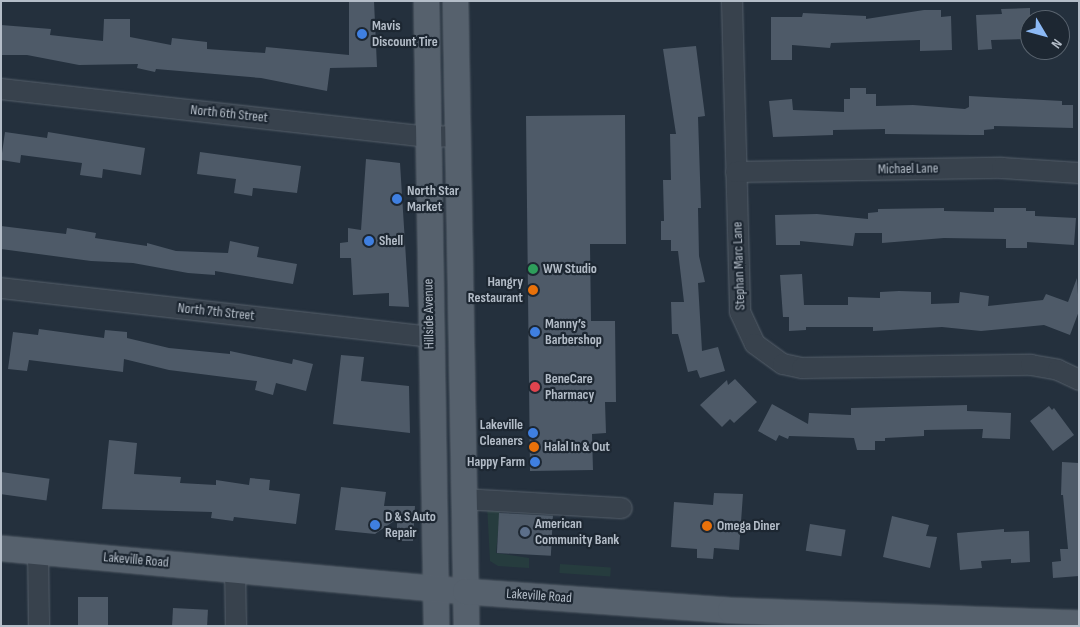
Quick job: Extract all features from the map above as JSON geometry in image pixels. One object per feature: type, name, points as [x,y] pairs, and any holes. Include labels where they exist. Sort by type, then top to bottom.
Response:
[{"type":"main road","name":"Hillside Avenue","points":[[426,1],[426,137],[436,626]]},
{"type":"main road","points":[[455,1],[466,626]]},
{"type":"main road","name":"Lakeville Road","points":[[1,548],[235,568],[465,591],[886,621],[1079,623]]},
{"type":"street","name":"Stephan Marc Lane","points":[[732,1],[740,312],[755,344],[772,358],[802,368],[1031,365],[1058,370],[1079,380]]},
{"type":"street","name":"North 6th Street","points":[[1,89],[426,137],[457,136]]},
{"type":"street","name":"Michael Lane","points":[[736,172],[1002,168],[1079,172]]},
{"type":"street","name":"North 7th Street","points":[[1,288],[430,337]]},
{"type":"street","points":[[464,499],[622,508]]},
{"type":"street","points":[[38,551],[39,626]]},
{"type":"street","points":[[235,568],[236,626]]},
{"type":"green space","points":[[487,504],[500,511],[496,553],[529,558],[529,568],[498,566],[490,561]]},
{"type":"green space","points":[[560,564],[611,568],[610,577],[559,573]]},
{"type":"building","points":[[349,1],[374,1],[377,67],[330,68],[327,91],[261,78],[156,69],[155,72],[137,68],[138,64],[79,65],[27,55],[1,55],[1,25],[51,29],[50,35],[103,41],[104,19],[130,19],[130,37],[171,45],[172,38],[207,42],[207,49],[265,53],[266,47],[349,55]]},
{"type":"building","points":[[1030,8],[1030,10],[1020,10],[1020,39],[991,40],[992,49],[978,50],[976,15],[1002,14],[1001,9]]},
{"type":"building","points":[[924,10],[941,10],[941,17],[951,16],[952,50],[920,51],[920,40],[831,43],[830,48],[792,45],[792,60],[771,60],[771,17],[802,17],[803,13],[866,16],[866,19]]},
{"type":"building","points":[[696,46],[705,116],[698,117],[701,208],[698,208],[699,256],[705,282],[698,283],[702,351],[718,347],[725,371],[700,378],[697,370],[688,372],[678,334],[672,334],[671,302],[684,302],[678,251],[671,251],[671,240],[661,240],[661,221],[664,221],[663,180],[671,180],[670,134],[676,134],[663,49]]},
{"type":"building","points":[[850,88],[866,88],[866,94],[876,94],[876,106],[913,105],[965,109],[969,107],[969,96],[1062,101],[1062,105],[1073,105],[1073,128],[994,126],[994,129],[984,130],[984,135],[885,134],[885,129],[833,130],[833,135],[773,137],[769,101],[792,99],[793,110],[844,112],[844,99],[850,99]]},
{"type":"building","points":[[625,115],[626,244],[590,244],[591,321],[615,321],[616,402],[605,402],[606,433],[592,434],[593,470],[530,471],[526,116]]},
{"type":"building","points":[[5,132],[47,138],[48,132],[145,148],[141,175],[103,169],[102,178],[80,175],[82,163],[21,155],[20,163],[1,160]]},
{"type":"building","points":[[200,152],[301,166],[297,193],[253,188],[252,196],[234,193],[236,179],[197,174]]},
{"type":"building","points":[[366,159],[400,163],[409,307],[389,306],[389,293],[353,295],[351,258],[340,258],[340,243],[348,242],[348,228],[361,230]]},
{"type":"building","points":[[944,208],[944,211],[994,212],[994,208],[1026,208],[1026,211],[1035,211],[1035,216],[1076,218],[1074,245],[1027,242],[1027,248],[1006,248],[1006,239],[944,238],[882,243],[882,233],[855,233],[853,246],[800,241],[800,245],[776,245],[775,215],[817,214],[868,219],[868,213],[878,212],[878,209]]},
{"type":"building","points":[[1,226],[66,234],[67,228],[96,233],[95,238],[147,246],[147,243],[176,251],[228,253],[230,241],[259,247],[257,257],[297,264],[293,284],[215,271],[215,275],[188,273],[133,263],[91,261],[1,249]]},
{"type":"building","points":[[802,274],[804,305],[848,305],[848,297],[880,298],[880,292],[899,291],[931,292],[931,304],[959,303],[960,292],[989,296],[988,306],[1043,300],[1046,294],[1068,302],[1077,278],[1079,311],[1070,335],[1044,325],[981,331],[942,327],[873,331],[873,327],[806,327],[806,330],[789,331],[789,317],[783,317],[780,275]]},
{"type":"building","points":[[39,329],[104,338],[105,330],[127,332],[127,338],[169,348],[230,354],[230,351],[292,364],[293,359],[313,364],[306,391],[276,383],[273,395],[255,390],[257,381],[169,370],[124,359],[123,372],[29,360],[27,371],[8,369],[13,332],[38,335]]},
{"type":"building","points":[[341,355],[364,357],[361,381],[409,386],[410,433],[333,424]]},
{"type":"building","points":[[735,379],[757,402],[734,423],[730,419],[722,427],[700,405],[727,380],[728,385]]},
{"type":"building","points":[[772,404],[808,424],[809,413],[851,415],[851,408],[967,405],[967,411],[1011,413],[1010,439],[982,438],[983,429],[924,430],[924,436],[885,438],[885,441],[875,441],[875,450],[857,450],[854,438],[789,436],[788,439],[779,435],[776,441],[758,431]]},
{"type":"building","points":[[1049,406],[1052,410],[1054,408],[1074,435],[1053,451],[1030,421]]},
{"type":"building","points":[[109,440],[137,443],[134,474],[181,477],[180,483],[216,485],[216,480],[249,485],[250,478],[270,480],[269,490],[300,494],[296,524],[234,517],[233,521],[211,518],[212,512],[102,509]]},
{"type":"building","points":[[1062,462],[1079,463],[1079,576],[1053,578],[1052,562],[1061,561],[1060,549],[1068,549],[1063,495],[1061,495]]},
{"type":"building","points":[[1,472],[50,479],[46,501],[1,494]]},
{"type":"building","points":[[341,487],[386,492],[384,506],[415,506],[413,541],[397,541],[397,519],[375,534],[335,530]]},
{"type":"building","name":"Omega Diner","points":[[714,493],[743,494],[739,550],[714,548],[713,559],[697,558],[697,549],[671,547],[674,502],[713,505]]},
{"type":"building","name":"American Community Bank","points":[[499,513],[553,516],[551,556],[497,553]]},
{"type":"building","points":[[892,516],[929,525],[926,536],[937,537],[930,568],[883,557]]},
{"type":"building","points":[[810,524],[846,530],[841,556],[806,551]]},
{"type":"building","points":[[1004,529],[1004,532],[1029,531],[1030,562],[1011,563],[1011,559],[981,561],[982,568],[960,570],[957,533]]},
{"type":"building","points":[[78,597],[108,597],[108,626],[78,626]]},
{"type":"building","points":[[173,608],[208,610],[207,626],[172,626]]},
{"type":"place","name":"Mavis Discount Tire","points":[[362,34]]},
{"type":"place","name":"North Star Market","points":[[397,199]]},
{"type":"place","name":"Shell","points":[[369,241]]},
{"type":"place","name":"WW Studio","points":[[533,269]]},
{"type":"place","name":"Hangry Restaurant","points":[[533,290]]},
{"type":"place","name":"Manny’s Barbershop","points":[[535,332]]},
{"type":"place","name":"BeneCare Pharmacy","points":[[535,387]]},
{"type":"place","name":"Lakeville Cleaners","points":[[533,433]]},
{"type":"place","name":"Halal In & Out","points":[[534,447]]},
{"type":"place","name":"Happy Farm","points":[[535,462]]},
{"type":"place","name":"D & S Auto Repair","points":[[375,525]]},
{"type":"place","name":"Omega Diner","points":[[707,526]]},
{"type":"place","name":"American Community Bank","points":[[525,532]]}]
